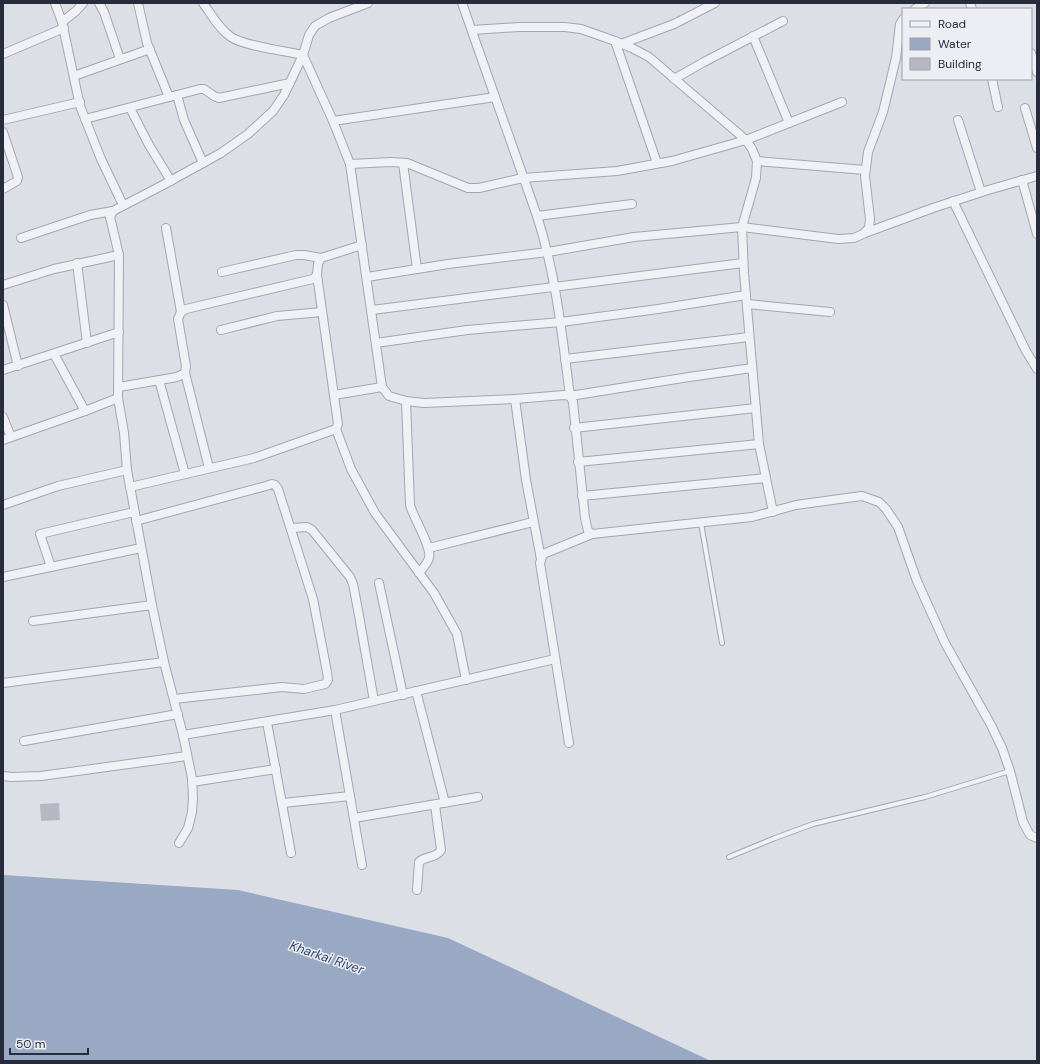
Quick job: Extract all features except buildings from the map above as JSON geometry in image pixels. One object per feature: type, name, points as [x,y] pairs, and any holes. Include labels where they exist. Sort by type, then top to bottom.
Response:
[{"type":"street","points":[[55,3],[63,25],[85,119],[122,205]]},
{"type":"street","points":[[3,54],[63,25],[83,3]]},
{"type":"street","points":[[99,3],[104,12],[120,59]]},
{"type":"street","points":[[138,3],[150,49],[169,97]]},
{"type":"street","points":[[203,3],[225,32],[232,37],[243,42],[303,55]]},
{"type":"street","points":[[21,238],[90,215],[113,210],[171,181],[220,153],[248,134],[273,111],[290,83],[303,55],[309,34],[315,26],[329,18],[368,3]]},
{"type":"street","points":[[462,3],[537,216],[548,252],[561,322],[570,396],[573,402],[574,428],[582,496],[588,531],[592,534]]},
{"type":"street","points":[[618,42],[674,24],[715,3]]},
{"type":"street","points":[[674,79],[783,21]]},
{"type":"street","points":[[863,234],[869,228],[870,219],[865,170],[868,152],[883,112],[890,85],[896,58],[900,24],[902,21]]},
{"type":"street","points":[[472,30],[519,27],[565,27],[581,29],[618,42],[649,57],[746,140],[752,149],[757,161],[756,178],[742,227],[746,299],[759,444],[773,512]]},
{"type":"street","points":[[753,36],[789,123]]},
{"type":"street","points":[[618,42],[657,163]]},
{"type":"street","points":[[74,76],[150,49]]},
{"type":"street","points":[[303,55],[333,120],[350,164],[382,386],[389,396],[406,401],[424,403],[564,395],[570,396],[689,376],[752,368]]},
{"type":"street","points":[[1032,57],[1037,72]]},
{"type":"street","points":[[992,80],[998,107]]},
{"type":"street","points":[[85,119],[204,89],[219,98],[290,83]]},
{"type":"street","points":[[177,95],[184,120],[203,163]]},
{"type":"street","points":[[333,120],[495,97]]},
{"type":"street","points":[[3,120],[80,102]]},
{"type":"street","points":[[350,164],[392,162],[403,163],[415,166],[474,189],[523,178],[617,170],[672,161],[746,140],[842,102]]},
{"type":"street","points":[[130,108],[149,145],[171,181]]},
{"type":"street","points":[[1025,108],[1037,148]]},
{"type":"street","points":[[958,120],[981,192]]},
{"type":"street","points":[[3,132],[18,177],[17,181],[3,188]]},
{"type":"street","points":[[757,161],[865,170]]},
{"type":"street","points":[[403,163],[417,269]]},
{"type":"street","points":[[367,277],[548,252],[634,237],[742,227],[838,239],[854,238],[953,201],[1037,176]]},
{"type":"street","points":[[1022,180],[1037,234]]},
{"type":"street","points":[[953,201],[1026,351],[1037,369]]},
{"type":"street","points":[[537,216],[632,204]]},
{"type":"street","points":[[113,210],[110,217],[119,255],[118,398],[124,433],[127,470],[152,605],[164,662],[183,735],[192,782],[192,812],[188,828],[179,843]]},
{"type":"street","points":[[166,228],[180,312],[178,319],[186,366],[185,373],[209,468]]},
{"type":"street","points":[[222,272],[296,255],[321,258],[362,245]]},
{"type":"street","points":[[3,285],[77,263],[119,255]]},
{"type":"street","points":[[321,258],[318,264],[317,275],[338,424],[336,429],[351,469],[375,513],[434,593],[457,634],[466,680]]},
{"type":"street","points":[[77,263],[87,343]]},
{"type":"street","points":[[372,310],[744,263]]},
{"type":"street","points":[[180,312],[186,308],[313,279],[317,275]]},
{"type":"street","points":[[376,343],[467,330],[561,322],[746,299],[830,312]]},
{"type":"street","points":[[3,305],[18,366]]},
{"type":"street","points":[[221,330],[277,316],[322,312]]},
{"type":"street","points":[[3,370],[119,332]]},
{"type":"street","points":[[565,359],[749,337]]},
{"type":"street","points":[[54,354],[85,411]]},
{"type":"street","points":[[119,387],[177,377],[185,373]]},
{"type":"street","points":[[159,380],[185,474]]},
{"type":"street","points":[[334,395],[382,386]]},
{"type":"street","points":[[3,440],[118,398]]},
{"type":"street","points":[[515,399],[533,522],[541,558],[540,563],[568,743]]},
{"type":"street","points":[[406,401],[410,506],[413,516],[429,548],[430,556],[419,573]]},
{"type":"street","points":[[574,428],[756,408]]},
{"type":"street","points":[[3,417],[11,437]]},
{"type":"street","points":[[130,487],[254,458],[336,429]]},
{"type":"street","points":[[578,462],[759,444]]},
{"type":"street","points":[[4,503],[58,486],[127,470]]},
{"type":"street","points":[[582,496],[766,478]]},
{"type":"street","points":[[136,521],[272,484],[275,485],[278,489],[313,599],[328,680],[325,684],[304,689],[282,687],[174,699]]},
{"type":"street","points":[[541,558],[543,554],[552,549],[592,534],[752,517],[796,505],[862,496],[879,502],[886,509],[898,527],[917,581],[945,643],[991,725],[1002,748],[1010,770],[1023,822],[1030,834],[1037,838]]},
{"type":"street","points":[[51,567],[40,534],[134,512]]},
{"type":"street","points":[[429,548],[533,522]]},
{"type":"street","points":[[291,528],[307,527],[312,530],[350,577],[358,610],[374,701]]},
{"type":"street","points":[[3,577],[141,548]]},
{"type":"street","points":[[379,583],[403,695]]},
{"type":"street","points":[[33,621],[152,605]]},
{"type":"street","points":[[183,735],[335,710],[555,659]]},
{"type":"street","points":[[3,682],[164,662]]},
{"type":"street","points":[[416,691],[445,803]]},
{"type":"street","points":[[335,710],[362,865]]},
{"type":"street","points":[[24,741],[178,714]]},
{"type":"street","points":[[267,722],[292,853]]},
{"type":"street","points":[[3,776],[41,776],[187,756]]},
{"type":"street","points":[[192,782],[276,769]]},
{"type":"street","points":[[283,803],[350,796]]},
{"type":"street","points":[[354,818],[478,797]]},
{"type":"street","points":[[417,890],[419,862],[423,858],[437,855],[441,850],[435,805]]},
{"type":"lane","points":[[701,523],[722,643]]},
{"type":"lane","points":[[729,857],[813,824],[925,797],[1010,770]]},
{"type":"water","name":"Kharkai River","points":[[3,875],[238,890],[448,938],[711,1061],[3,1061]]}]
